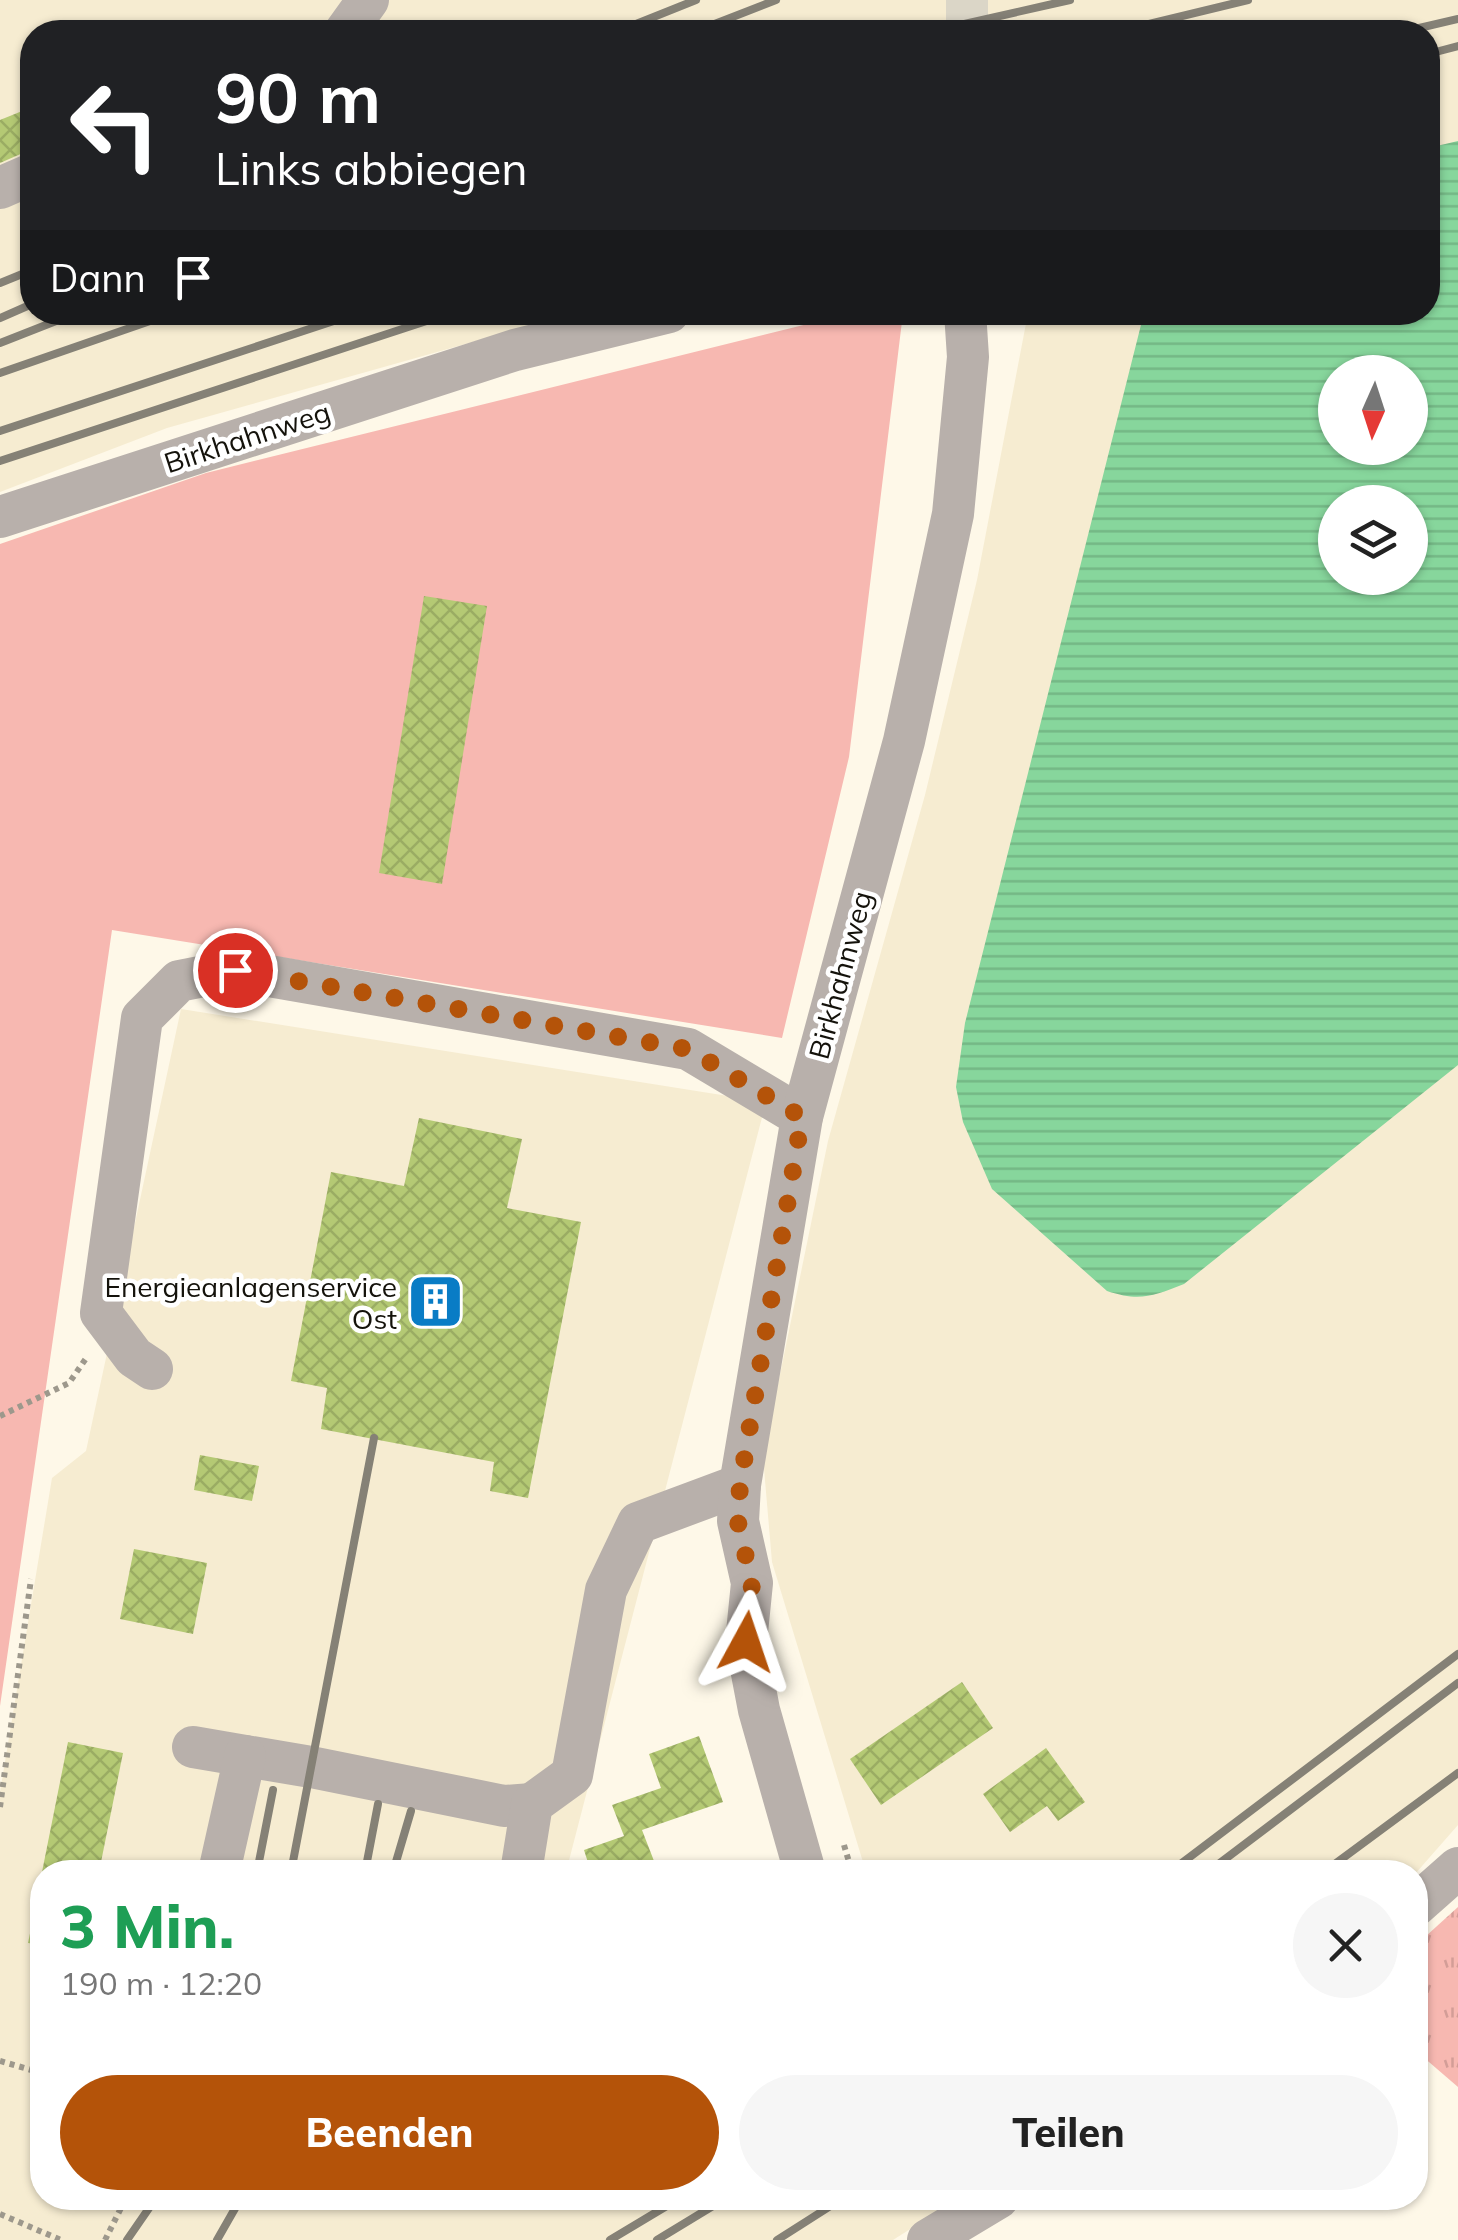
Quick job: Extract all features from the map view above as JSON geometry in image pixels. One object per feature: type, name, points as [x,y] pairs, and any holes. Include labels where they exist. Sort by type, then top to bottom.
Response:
[{"type":"street","name":"Birkhahnweg","points":[[0,516],[515,350],[616,325]]},
{"type":"street","name":"Birkhahnweg","points":[[802,1860],[746,1642],[752,1584],[738,1522],[740,1485],[802,1117],[904,741],[953,514],[968,357],[966,325]]},
{"type":"street","points":[[152,1369],[134,1357],[101,1313],[142,1018],[179,981],[235,970],[688,1049],[802,1117]]},
{"type":"street","points":[[193,1747],[504,1806],[532,1804],[572,1776],[606,1590],[638,1523],[740,1485]]},
{"type":"street","points":[[222,1860],[245,1756]]},
{"type":"street","points":[[524,1860],[532,1804]]},
{"type":"street","points":[[1428,1895],[1458,1868]]},
{"type":"street","points":[[936,2235],[978,2210]]},
{"type":"path","points":[[0,1416],[47,1394]]},
{"type":"path","points":[[0,1807],[31,1579]]},
{"type":"path","points":[[0,2062],[30,2070]]},
{"type":"path","points":[[104,2240],[120,2210]]},
{"type":"path","points":[[0,2214],[61,2240]]},
{"type":"shaded area","points":[[0,0],[1458,0],[1458,1825],[1427,1860],[862,1860],[772,1562],[763,1457],[828,1141],[925,795],[977,580],[1026,325],[1440,325],[1440,20],[20,20],[20,325],[533,325],[167,428],[0,492]]},
{"type":"shaded area","points":[[1458,141],[1458,1065],[1184,1284],[1146,1296],[1107,1291],[992,1189],[963,1122],[956,1087],[965,1023],[1141,325],[1440,325],[1440,145]]},
{"type":"shaded area","points":[[181,1009],[766,1102],[569,1860],[30,1860],[30,2210],[940,2210],[893,2240],[0,2240],[0,1792],[52,1478],[86,1451]]},
{"type":"green space","points":[[804,325],[902,325],[849,757],[782,1038],[112,930],[0,1706],[0,544],[206,473]]},
{"type":"green space","points":[[1458,1907],[1458,2087],[1428,2061],[1428,1934]]},
{"type":"building","points":[[20,112],[20,154],[0,163],[0,120]]},
{"type":"building","points":[[424,596],[487,606],[442,884],[379,873]]},
{"type":"building","name":"Energieanlagenservice Ost","points":[[419,1118],[522,1139],[507,1208],[581,1222],[528,1498],[490,1491],[494,1462],[321,1429],[327,1388],[291,1381],[331,1172],[404,1186]]},
{"type":"building","points":[[200,1455],[259,1466],[252,1501],[194,1490]]},
{"type":"building","points":[[134,1549],[207,1563],[193,1634],[120,1619]]},
{"type":"building","points":[[962,1682],[993,1728],[881,1805],[850,1759]]},
{"type":"building","points":[[699,1736],[723,1802],[642,1830],[654,1860],[587,1860],[584,1850],[624,1836],[612,1805],[661,1788],[649,1754]]},
{"type":"building","points":[[68,1742],[123,1753],[101,1860],[44,1860]]},
{"type":"building","points":[[1046,1748],[1085,1802],[1058,1821],[1047,1806],[1010,1832],[983,1794]]},
{"type":"tunnel","points":[[967,0],[967,20]]},
{"type":"railway","points":[[646,20],[696,0]]},
{"type":"railway","points":[[725,20],[776,0]]},
{"type":"railway","points":[[982,20],[1070,0]]},
{"type":"railway","points":[[1166,20],[1248,0]]},
{"type":"railway","points":[[1440,23],[1458,19]]},
{"type":"railway","points":[[1440,51],[1458,46]]},
{"type":"railway","points":[[0,283],[20,275]]},
{"type":"railway","points":[[0,318],[20,309]]},
{"type":"railway","points":[[0,343],[46,325]]},
{"type":"railway","points":[[0,373],[138,325]]},
{"type":"railway","points":[[0,431],[322,325]]},
{"type":"railway","points":[[0,461],[414,325]]},
{"type":"railway","points":[[293,1860],[374,1438]]},
{"type":"railway","points":[[1186,1860],[1458,1654]]},
{"type":"railway","points":[[1224,1860],[1458,1683]]},
{"type":"railway","points":[[1340,1860],[1458,1773]]},
{"type":"railway","points":[[259,1860],[273,1790]]},
{"type":"railway","points":[[367,1860],[378,1804]]},
{"type":"railway","points":[[397,1860],[411,1811]]},
{"type":"railway","points":[[127,2240],[148,2210]]},
{"type":"railway","points":[[217,2240],[234,2210]]},
{"type":"railway","points":[[610,2240],[660,2210]]},
{"type":"railway","points":[[657,2240],[706,2210]]},
{"type":"railway","points":[[777,2240],[824,2210]]},
{"type":"place","name":"Energieanlagenservice Ost","points":[[436,1302]]},
{"type":"route","points":[[235,970],[688,1049],[802,1117],[740,1485],[738,1522],[752,1584],[746,1642]]}]
